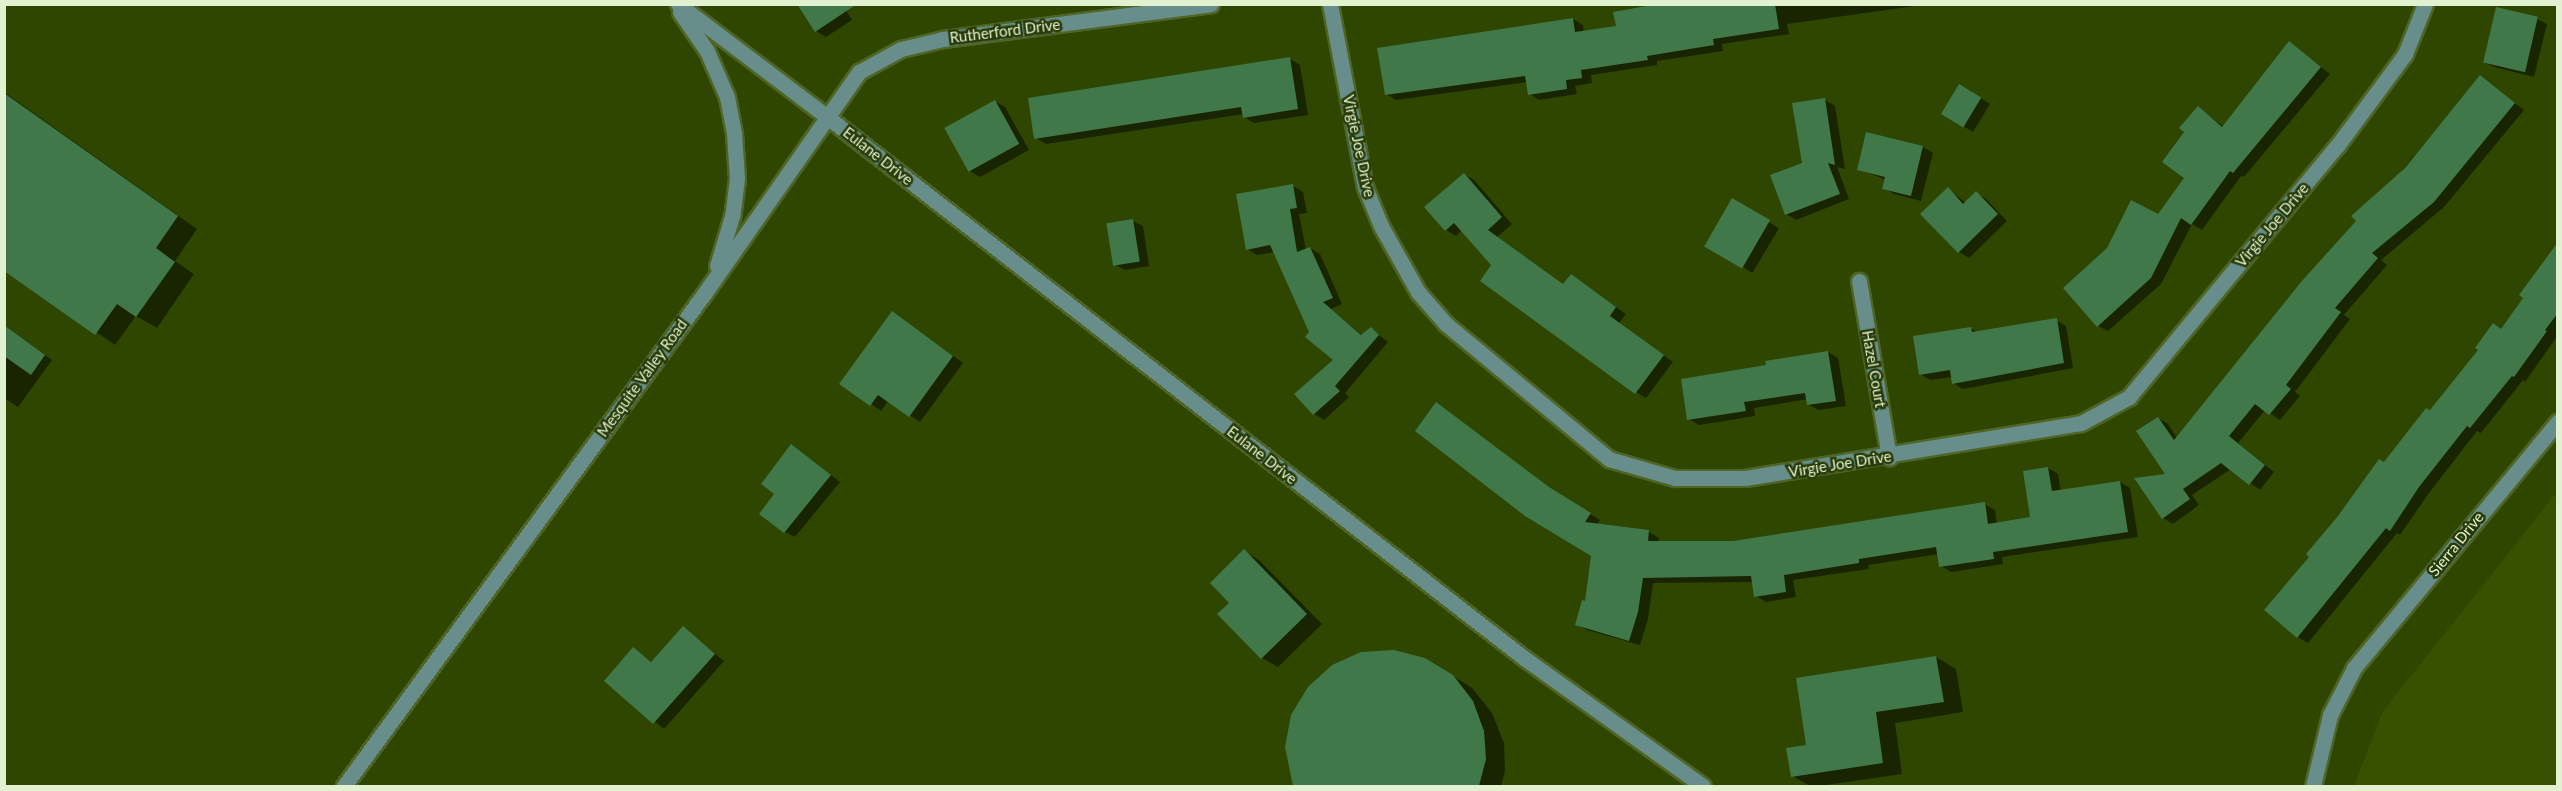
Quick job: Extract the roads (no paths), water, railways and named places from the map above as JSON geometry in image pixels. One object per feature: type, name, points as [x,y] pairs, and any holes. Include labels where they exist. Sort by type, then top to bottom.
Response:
[{"type":"street","points":[[676,4],[826,116]]},
{"type":"street","points":[[676,4],[707,51],[727,97],[734,133],[737,178],[732,216],[711,284]]},
{"type":"street","name":"Rutherford Drive","points":[[826,116],[859,72],[900,49],[943,39],[1211,4]]},
{"type":"street","name":"Virgie Joe Drive","points":[[1330,4],[1365,188],[1381,226],[1418,292],[1446,324],[1609,459],[1675,478],[1745,478],[1889,457],[2081,423],[2128,397],[2337,146],[2405,54],[2425,4]]},
{"type":"street","name":"Mesquite Valley Road","points":[[344,786],[711,284],[826,116]]},
{"type":"street","name":"Eulane Drive","points":[[826,116],[1524,658],[1703,786]]},
{"type":"street","name":"Hazel Court","points":[[1859,281],[1889,457]]},
{"type":"street","name":"Sierra Drive","points":[[2313,786],[2330,715],[2354,668],[2558,421]]}]
